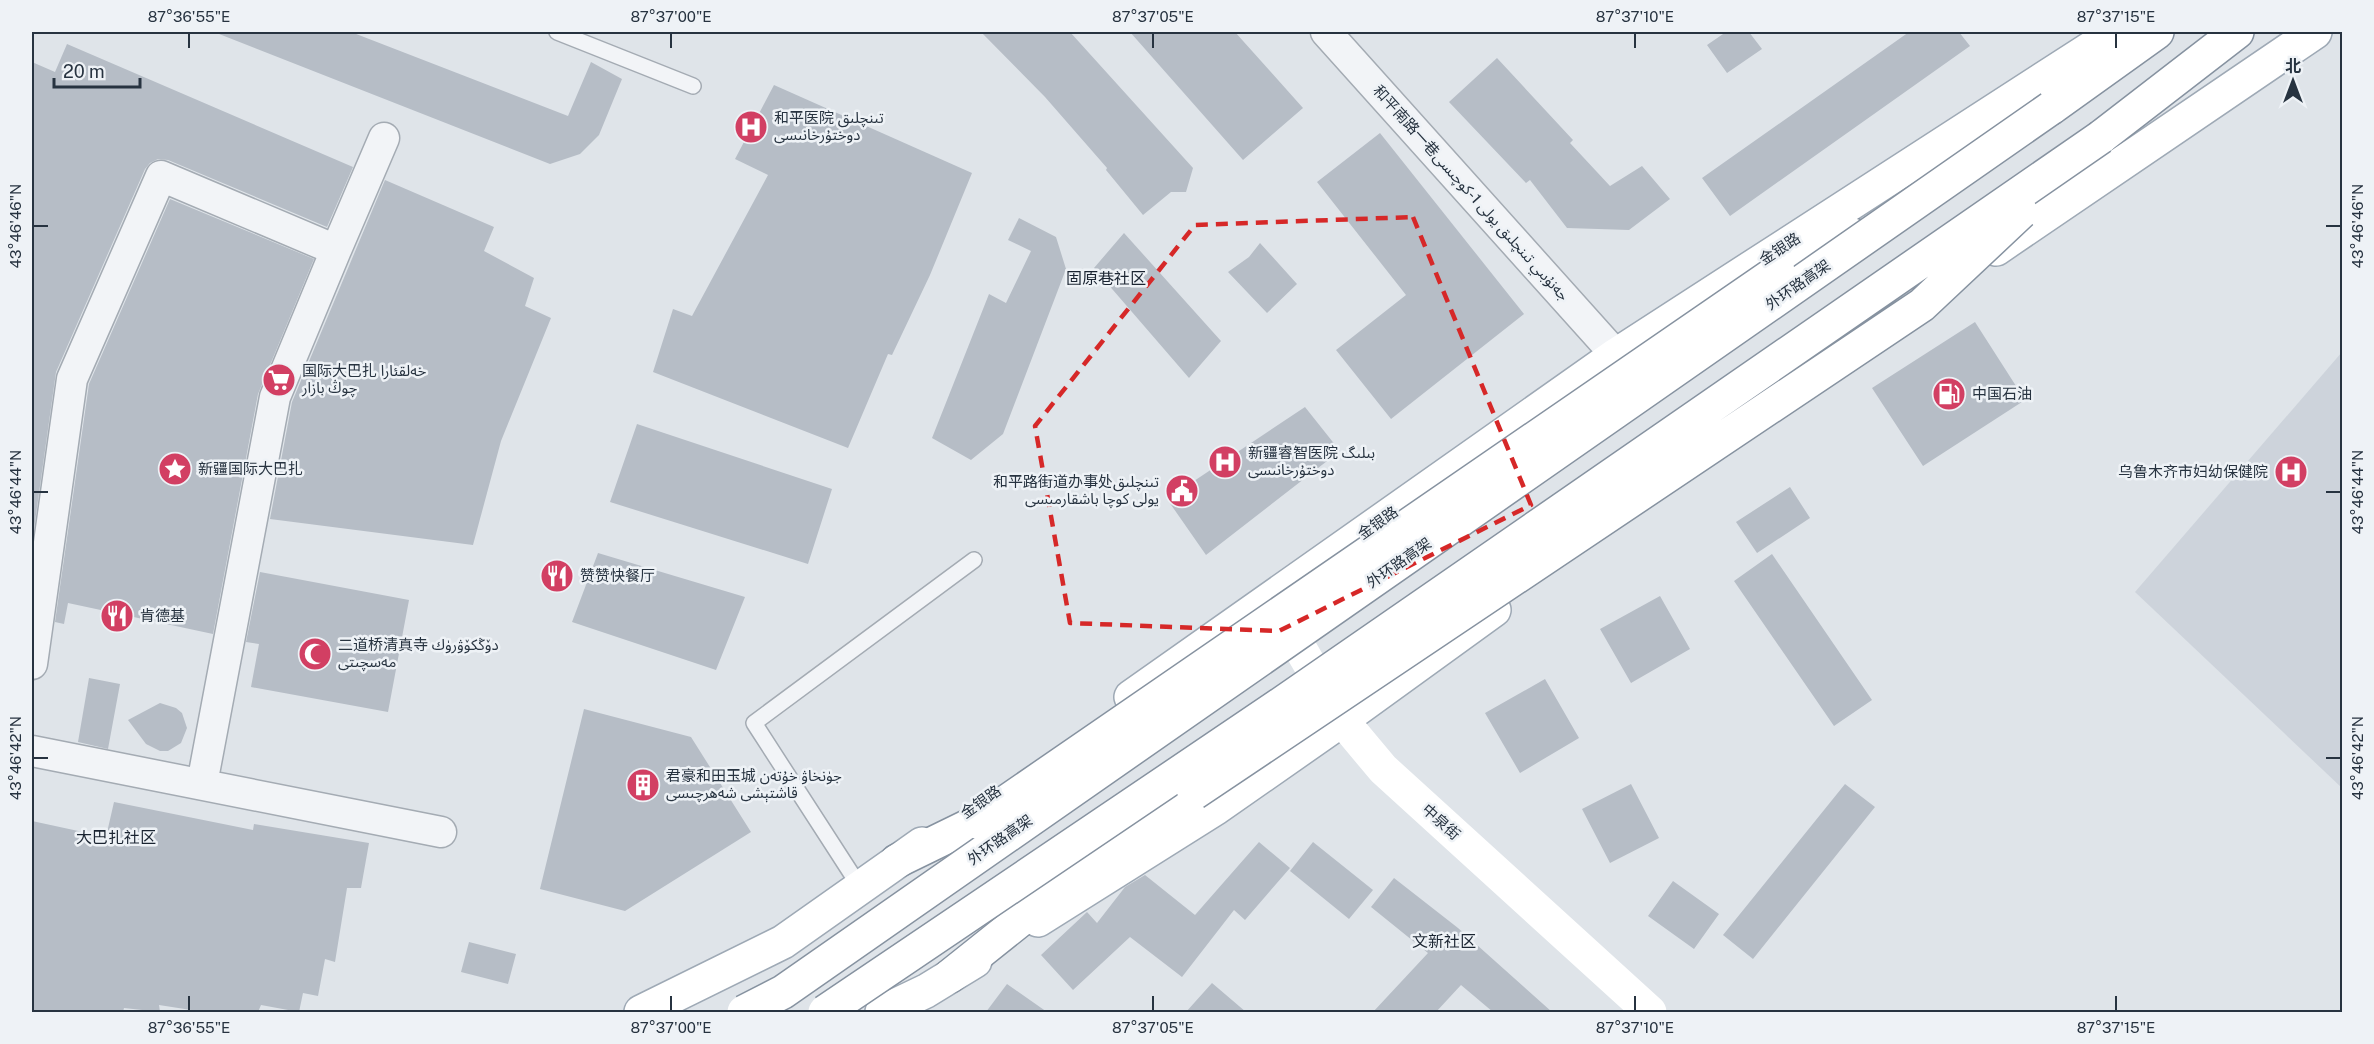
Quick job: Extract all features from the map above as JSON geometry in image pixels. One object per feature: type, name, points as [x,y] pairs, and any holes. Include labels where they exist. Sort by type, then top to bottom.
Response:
[{"type":"main road","name":"金银路","points":[[641,1012],[783,942],[1616,355],[2116,32]]},
{"type":"main road","name":"外环路高架","points":[[744,1012],[783,992],[2157,32]]},
{"type":"main road","points":[[825,1012],[1287,699],[2101,137],[2237,32]]},
{"type":"main road","points":[[882,1012],[926,992],[1216,808],[1342,720],[1917,303],[2315,32]]},
{"type":"main road","points":[[950,976],[1114,845],[1922,305],[2101,137]]},
{"type":"main road","points":[[897,861],[977,822],[1778,271],[1906,209]]},
{"type":"main road","name":"中泉街","points":[[1270,598],[1342,720],[1383,769],[1650,1012]]},
{"type":"street","name":"和平南路一巷جەنۇبىي تىنچلىق يولى 1-كوچىسى","points":[[1326,32],[1616,355]]},
{"type":"street","points":[[202,784],[275,397],[384,138]]},
{"type":"street","points":[[32,664],[72,379],[162,176],[336,250]]},
{"type":"street","points":[[32,751],[441,832]]},
{"type":"lane","points":[[557,32],[693,86]]},
{"type":"lane","points":[[860,887],[754,723],[974,560]]},
{"type":"highlighted area","points":[[1413,217],[1531,505],[1279,631],[1070,623],[1035,426],[1195,225]]},
{"type":"shaded area","name":"乌鲁木齐市妇幼保健院","points":[[2342,352],[2342,788],[2135,592]]},
{"type":"building","points":[[214,32],[351,32],[568,116],[591,62],[622,79],[599,135],[580,154],[550,164]]},
{"type":"building","points":[[981,32],[1070,32],[1193,168],[1186,192],[1171,192],[1143,215],[1106,170],[1107,168],[1045,97]]},
{"type":"building","points":[[1130,32],[1235,32],[1303,108],[1243,160]]},
{"type":"building","points":[[1726,32],[1749,32],[1762,49],[1727,73],[1707,45]]},
{"type":"building","points":[[1909,32],[1959,32],[1970,46],[1730,216],[1702,178]]},
{"type":"building","points":[[67,44],[353,167],[327,227],[168,160],[158,159],[150,163],[145,169],[56,372],[32,543],[32,62],[55,72]]},
{"type":"building","points":[[1497,58],[1573,140],[1570,143],[1610,186],[1642,166],[1670,199],[1629,230],[1567,228],[1530,180],[1526,183],[1449,102]]},
{"type":"building","points":[[774,85],[972,173],[930,275],[892,355],[888,354],[848,448],[653,372],[673,309],[692,316],[768,175],[735,159]]},
{"type":"building","points":[[1380,133],[1524,314],[1391,419],[1336,350],[1406,295],[1317,182]]},
{"type":"building","points":[[385,180],[494,227],[484,251],[534,278],[525,306],[551,318],[501,441],[473,545],[270,519],[292,402]]},
{"type":"building","points":[[170,199],[314,259],[258,394],[213,634],[68,603],[64,624],[55,622],[89,384]]},
{"type":"building","points":[[1019,218],[1056,237],[1066,269],[1003,434],[971,460],[932,438],[989,294],[1006,303],[1031,251],[1008,240]]},
{"type":"building","points":[[1124,233],[1221,341],[1189,378],[1094,268]]},
{"type":"building","points":[[1260,243],[1297,284],[1267,313],[1228,272],[1249,257]]},
{"type":"building","name":"中国石油","points":[[1975,322],[2025,400],[1923,466],[1872,388]]},
{"type":"building","points":[[1305,407],[1340,451],[1206,555],[1167,499]]},
{"type":"building","points":[[637,424],[832,489],[808,564],[610,502]]},
{"type":"building","points":[[1790,487],[1810,518],[1757,553],[1736,522]]},
{"type":"building","points":[[598,553],[745,597],[716,670],[572,622]]},
{"type":"building","points":[[1772,554],[1872,700],[1834,726],[1734,581]]},
{"type":"building","points":[[260,572],[409,600],[388,712],[251,687],[259,644],[246,642]]},
{"type":"building","points":[[1660,596],[1690,649],[1631,683],[1600,629]]},
{"type":"building","points":[[89,678],[120,684],[108,749],[78,742]]},
{"type":"building","points":[[1545,679],[1579,738],[1520,773],[1485,713]]},
{"type":"building","points":[[160,703],[176,708],[182,713],[187,728],[181,743],[168,751],[160,751],[146,744],[128,720]]},
{"type":"building","name":"君豪和田玉城 جۈنخاۋ خۇتەن قاشتېشى شەھرچىسى","points":[[584,709],[691,737],[751,832],[625,911],[540,889]]},
{"type":"building","points":[[1631,784],[1659,838],[1610,863],[1582,809]]},
{"type":"building","points":[[1845,784],[1875,807],[1753,959],[1723,935]]},
{"type":"building","points":[[114,802],[253,830],[254,824],[369,843],[361,888],[347,888],[335,962],[325,959],[318,996],[303,993],[299,1012],[261,1005],[258,1012],[204,1012],[159,1005],[160,1012],[124,1008],[123,1012],[32,1011],[32,821],[106,837]]},
{"type":"building","points":[[1259,842],[1290,868],[1245,920],[1234,910],[1182,977],[1130,937],[1073,990],[1041,955],[1087,912],[1097,923],[1125,887],[1145,875],[1195,915]]},
{"type":"building","points":[[1313,842],[1373,890],[1349,919],[1290,871]]},
{"type":"building","points":[[1394,878],[1458,928],[1552,1012],[1493,1012],[1461,985],[1436,1012],[1373,1012],[1428,953],[1371,907]]},
{"type":"building","points":[[1673,881],[1719,914],[1694,949],[1648,916]]},
{"type":"building","points":[[469,942],[516,954],[508,984],[461,972]]},
{"type":"building","points":[[1212,983],[1246,1012],[1186,1012]]},
{"type":"building","points":[[1007,984],[1047,1012],[986,1012]]},
{"type":"place","name":"和平医院 تىنچلىق دوختۇرخانىسى","points":[[751,127]]},
{"type":"place","name":"国际大巴扎 خەلقئارا چوڭ بازار","points":[[279,380]]},
{"type":"place","name":"中国石油","points":[[1949,394]]},
{"type":"place","name":"新疆睿智医院 بىلىگ دوختۇرخانىسى","points":[[1225,462]]},
{"type":"place","name":"新疆国际大巴扎","points":[[175,469]]},
{"type":"place","name":"乌鲁木齐市妇幼保健院","points":[[2291,472]]},
{"type":"place","name":"和平路街道办事处تىنچلىق يولى كوچا باشقارمىسى","points":[[1182,491]]},
{"type":"place","name":"赞赞快餐厅","points":[[557,576]]},
{"type":"place","name":"肯德基","points":[[117,616]]},
{"type":"place","name":"二道桥清真寺 دۆڭكۆۋرۈك مەسچىتى","points":[[315,654]]},
{"type":"place","name":"君豪和田玉城 جۈنخاۋ خۇتەن قاشتېشى شەھرچىسى","points":[[643,785]]},
{"type":"district","name":"固原巷社区","points":[[1106,278]]},
{"type":"district","name":"大巴扎社区","points":[[116,837]]},
{"type":"district","name":"文新社区","points":[[1444,941]]}]
